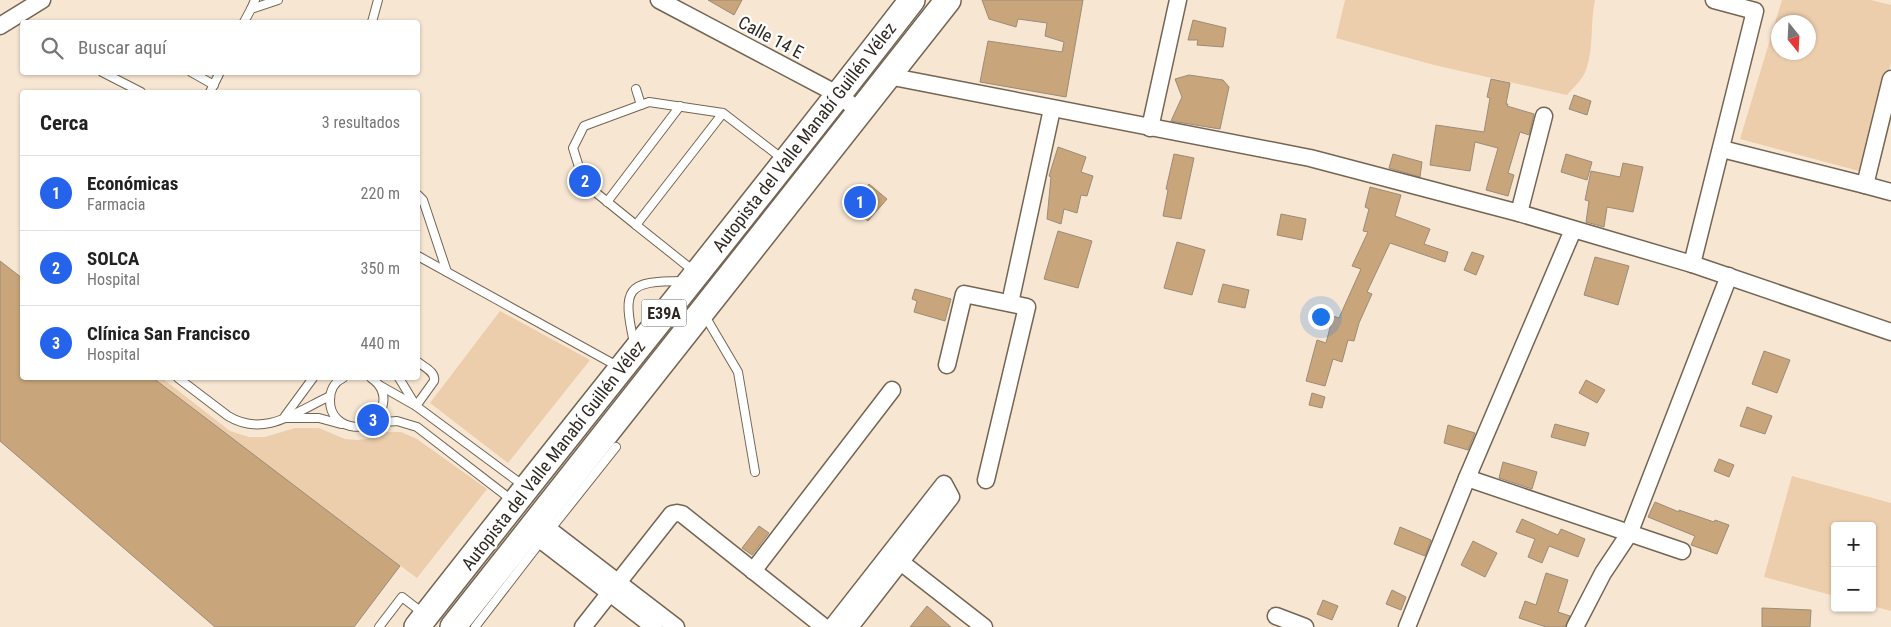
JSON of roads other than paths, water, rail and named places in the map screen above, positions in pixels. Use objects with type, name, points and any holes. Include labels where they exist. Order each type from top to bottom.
[{"type":"main road","name":"Autopista del Valle Manabí Guillén Vélez","points":[[421,621],[787,162],[912,0]]},
{"type":"main road","name":"Autopista del Valle Manabí Guillén Vélez","points":[[471,618],[573,489],[608,448],[647,382],[948,0]]},
{"type":"main road","points":[[628,359],[647,382]]},
{"type":"street","points":[[1150,128],[1178,0]]},
{"type":"street","points":[[1692,264],[1755,11],[1714,0]]},
{"type":"street","name":"Calle 14 E","points":[[664,1],[839,95],[860,112]]},
{"type":"street","points":[[0,26],[35,2]]},
{"type":"street","points":[[888,76],[1310,158],[1519,213],[1692,264],[1891,332]]},
{"type":"street","points":[[1865,186],[1891,79]]},
{"type":"street","points":[[1010,303],[1052,109]]},
{"type":"street","points":[[1519,213],[1544,116]]},
{"type":"street","points":[[1722,148],[1891,192]]},
{"type":"street","points":[[1407,627],[1467,478],[1573,230]]},
{"type":"street","points":[[1575,627],[1603,573],[1629,534],[1728,276]]},
{"type":"street","points":[[947,365],[964,294],[1027,307],[986,480]]},
{"type":"street","points":[[753,571],[892,390]]},
{"type":"street","points":[[1467,478],[1682,551]]},
{"type":"street","points":[[583,627],[672,514],[677,513],[682,514],[824,627]]},
{"type":"street","points":[[540,530],[614,587],[676,627]]},
{"type":"street","points":[[832,627],[895,558]]},
{"type":"street","points":[[850,627],[895,558]]},
{"type":"street","points":[[895,558],[984,627]]},
{"type":"street","points":[[614,587],[654,627]]},
{"type":"street","points":[[1276,616],[1305,627]]},
{"type":"lane","points":[[245,20],[255,0]]},
{"type":"lane","points":[[251,9],[278,0]]},
{"type":"lane","points":[[373,20],[378,0]]},
{"type":"lane","points":[[108,75],[137,90]]},
{"type":"lane","points":[[196,75],[214,85]]},
{"type":"lane","points":[[211,90],[219,75]]},
{"type":"lane","points":[[636,89],[641,106]]},
{"type":"lane","points":[[693,278],[636,225],[584,183],[573,148],[584,126],[649,102],[723,113],[787,162]]},
{"type":"lane","points":[[607,202],[680,106]]},
{"type":"lane","points":[[636,225],[723,113]]},
{"type":"lane","points":[[420,197],[423,200],[447,272]]},
{"type":"lane","points":[[420,257],[628,359],[628,302],[632,293],[637,287],[646,283],[693,278]]},
{"type":"lane","points":[[702,312],[738,372],[755,472]]},
{"type":"lane","points":[[416,406],[435,377],[420,364]]},
{"type":"lane","points":[[183,380],[236,421],[256,426],[265,425],[283,418],[330,396]]},
{"type":"lane","points":[[283,418],[312,380]]},
{"type":"lane","points":[[340,380],[332,387],[330,405],[332,414],[346,426]]},
{"type":"lane","points":[[373,380],[416,406],[520,495]]},
{"type":"lane","points":[[399,380],[416,406]]},
{"type":"lane","points":[[283,418],[319,418],[354,428],[364,427],[372,423],[382,410],[383,393],[379,385]]},
{"type":"lane","points":[[372,423],[396,421],[417,427],[520,495]]},
{"type":"lane","points":[[379,627],[402,597],[421,621]]},
{"type":"place","name":"SOLCA","points":[[585,181]]},
{"type":"place","name":"Económicas","points":[[860,202]]},
{"type":"place","name":"Clínica San Francisco","points":[[373,420]]}]
